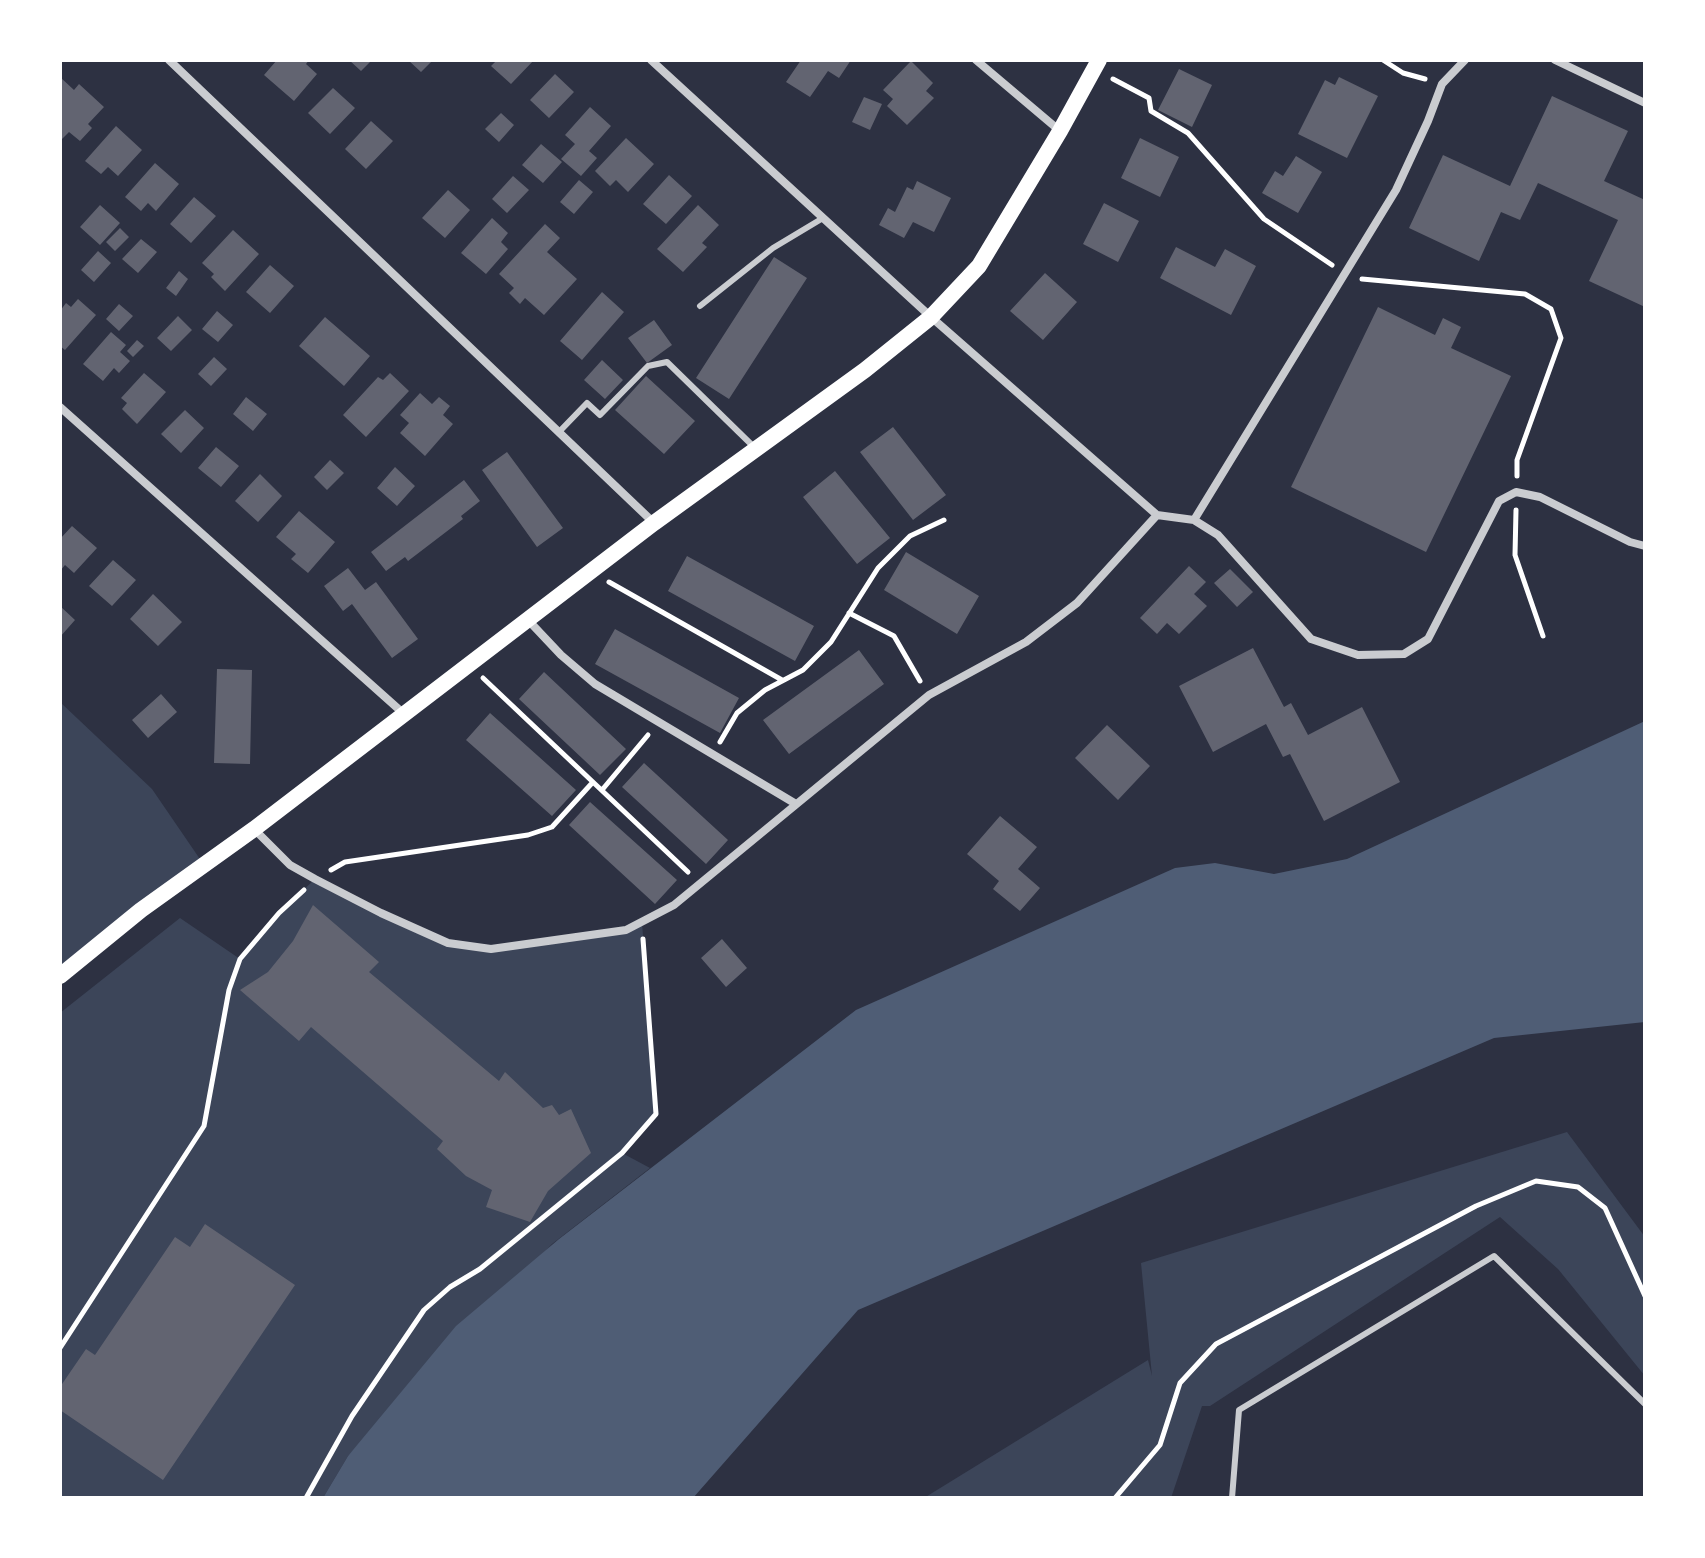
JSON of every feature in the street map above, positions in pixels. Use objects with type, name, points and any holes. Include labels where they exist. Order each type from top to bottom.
[{"type":"main road","points":[[60,976],[141,910],[254,829],[590,571],[865,370],[931,317],[979,266],[1097,65]]},
{"type":"street","points":[[169,60],[654,523]]},
{"type":"street","points":[[651,60],[931,317],[1157,515],[1194,520],[1218,535],[1311,639],[1358,655],[1404,654],[1428,639],[1499,501],[1516,492],[1540,497],[1630,542],[1645,546]]},
{"type":"street","points":[[976,60],[1060,131]]},
{"type":"street","points":[[1194,520],[1396,190],[1442,84],[1465,60]]},
{"type":"street","points":[[1555,60],[1645,103]]},
{"type":"street","points":[[60,407],[403,713]]},
{"type":"street","points":[[254,829],[290,865],[381,913],[448,943],[491,949],[626,930],[674,905],[929,695],[1026,642],[1077,603],[1157,515]]},
{"type":"street","points":[[527,619],[561,655],[595,684],[796,804]]},
{"type":"lane","points":[[700,306],[773,248],[823,218]]},
{"type":"lane","points":[[559,432],[587,403],[600,415],[648,366],[667,362],[755,448]]},
{"type":"lane","points":[[1232,1498],[1239,1410],[1494,1256],[1645,1404]]},
{"type":"path","points":[[1383,60],[1403,73],[1442,84]]},
{"type":"path","points":[[1097,65],[1149,98],[1151,111],[1188,133],[1264,219],[1346,275],[1374,282],[1525,294],[1551,309],[1561,338],[1517,460],[1516,492],[1515,555],[1543,636]]},
{"type":"path","points":[[713,754],[737,713],[765,690],[803,670],[831,642],[878,568],[910,536],[944,520]]},
{"type":"path","points":[[590,571],[782,681]]},
{"type":"path","points":[[849,613],[894,636],[929,695]]},
{"type":"path","points":[[468,664],[700,884]]},
{"type":"path","points":[[602,790],[659,722]]},
{"type":"path","points":[[60,1348],[204,1126],[229,990],[240,959],[279,913],[315,879],[345,862],[528,835],[552,827],[593,782]]},
{"type":"path","points":[[306,1498],[352,1416],[424,1310],[450,1287],[480,1269],[622,1153],[656,1114],[642,922]]},
{"type":"path","points":[[1115,1498],[1160,1445],[1180,1383],[1216,1344],[1476,1206],[1536,1181],[1578,1187],[1605,1208],[1645,1296]]},
{"type":"shaded area","points":[[60,702],[152,789],[204,865],[60,976]]},
{"type":"shaded area","points":[[1645,721],[1645,1022],[1494,1038],[858,1310],[693,1498],[323,1498],[348,1456],[456,1326],[559,1239],[856,1010],[1175,868],[1215,863],[1274,874],[1347,859]]},
{"type":"shaded area","points":[[315,879],[448,943],[491,949],[626,930],[642,922],[656,1114],[622,1153],[650,1168],[552,1244],[348,1456],[323,1498],[60,1498],[60,1013],[180,918],[240,959],[279,913]]},
{"type":"shaded area","points":[[1567,1132],[1645,1237],[1645,1376],[1558,1269],[1500,1217],[1210,1406],[1202,1406],[1171,1498],[924,1498],[1148,1360],[1152,1376],[1141,1263]]},
{"type":"building","points":[[277,60],[309,60],[306,64],[317,74],[294,101],[264,75]]},
{"type":"building","points":[[349,60],[372,60],[361,71]]},
{"type":"building","points":[[408,60],[433,60],[421,72]]},
{"type":"building","points":[[497,60],[534,60],[511,84],[491,66]]},
{"type":"building","points":[[801,60],[851,60],[839,78],[828,71],[810,97],[786,82]]},
{"type":"building","points":[[911,61],[933,83],[926,91],[934,98],[907,125],[887,106],[893,99],[883,90]]},
{"type":"building","points":[[1179,69],[1212,85],[1192,127],[1158,110]]},
{"type":"building","points":[[555,74],[574,92],[549,118],[530,100]]},
{"type":"building","points":[[60,77],[74,90],[79,84],[104,107],[88,124],[92,128],[80,141],[69,132],[62,139],[60,137]]},
{"type":"building","points":[[1339,77],[1378,96],[1347,158],[1298,134],[1325,80],[1335,85]]},
{"type":"building","points":[[333,88],[355,108],[330,134],[308,113]]},
{"type":"building","points":[[1552,96],[1628,131],[1604,181],[1645,200],[1645,307],[1589,281],[1618,220],[1538,183],[1520,220],[1501,212],[1479,261],[1409,228],[1443,155],[1510,186]]},
{"type":"building","points":[[864,97],[882,104],[870,130],[852,122]]},
{"type":"building","points":[[590,107],[611,126],[589,151],[597,158],[581,176],[561,159],[575,144],[565,135]]},
{"type":"building","points":[[501,113],[514,125],[499,142],[485,129]]},
{"type":"building","points":[[371,121],[393,141],[366,169],[345,149]]},
{"type":"building","points":[[116,126],[142,150],[118,176],[108,167],[101,174],[85,161]]},
{"type":"building","points":[[626,138],[654,164],[628,192],[616,180],[610,186],[595,171]]},
{"type":"building","points":[[1140,138],[1179,157],[1160,197],[1121,178]]},
{"type":"building","points":[[541,144],[562,162],[543,183],[522,165]]},
{"type":"building","points":[[1296,156],[1322,172],[1298,213],[1262,193],[1275,171],[1283,176]]},
{"type":"building","points":[[155,163],[179,184],[156,211],[148,203],[141,211],[125,197]]},
{"type":"building","points":[[669,175],[692,196],[666,224],[643,204]]},
{"type":"building","points":[[513,176],[529,190],[507,213],[492,199]]},
{"type":"building","points":[[579,180],[593,192],[574,214],[560,202]]},
{"type":"building","points":[[917,181],[951,198],[934,232],[913,222],[904,238],[879,225],[888,208],[895,212],[907,187],[913,190]]},
{"type":"building","points":[[448,190],[470,210],[445,238],[422,218]]},
{"type":"building","points":[[194,197],[216,216],[191,243],[170,224]]},
{"type":"building","points":[[1104,203],[1139,221],[1118,262],[1083,244]]},
{"type":"building","points":[[100,205],[120,223],[100,245],[80,227]]},
{"type":"building","points":[[698,205],[719,225],[702,243],[707,247],[683,272],[657,249]]},
{"type":"building","points":[[492,218],[508,233],[501,242],[508,249],[486,274],[461,253]]},
{"type":"building","points":[[545,224],[560,238],[547,252],[577,279],[544,315],[525,298],[520,304],[509,293],[514,288],[499,274]]},
{"type":"building","points":[[120,228],[129,237],[115,251],[106,242]]},
{"type":"building","points":[[233,230],[259,254],[225,291],[202,263]]},
{"type":"building","points":[[141,239],[157,252],[138,273],[122,259]]},
{"type":"building","points":[[1176,247],[1215,267],[1225,249],[1256,266],[1231,315],[1160,278]]},
{"type":"building","points":[[98,251],[111,263],[94,282],[81,270]]},
{"type":"building","points":[[774,257],[807,278],[729,399],[696,378]]},
{"type":"building","points":[[270,265],[294,286],[270,313],[246,292]]},
{"type":"building","points":[[179,271],[188,279],[176,296],[166,288]]},
{"type":"building","points":[[1045,273],[1077,302],[1043,340],[1010,311]]},
{"type":"building","points":[[602,292],[624,312],[582,360],[560,341]]},
{"type":"building","points":[[78,299],[96,315],[65,350],[60,346],[60,311],[66,303],[71,307]]},
{"type":"building","points":[[119,304],[133,316],[119,331],[106,319]]},
{"type":"building","points":[[1378,307],[1435,335],[1443,318],[1461,327],[1451,348],[1511,376],[1426,552],[1291,487]]},
{"type":"building","points":[[217,311],[233,325],[218,342],[202,329]]},
{"type":"building","points":[[178,316],[192,330],[171,351],[157,338]]},
{"type":"building","points":[[325,317],[370,356],[344,386],[299,346]]},
{"type":"building","points":[[654,320],[672,345],[647,363],[628,338]]},
{"type":"building","points":[[111,332],[126,345],[120,352],[130,361],[119,373],[114,368],[103,381],[83,364]]},
{"type":"building","points":[[137,340],[144,346],[133,357],[127,351]]},
{"type":"building","points":[[214,357],[227,369],[211,386],[198,374]]},
{"type":"building","points":[[602,360],[623,380],[605,399],[584,380]]},
{"type":"building","points":[[144,373],[166,392],[137,424],[122,409],[127,403],[121,398]]},
{"type":"building","points":[[390,373],[409,391],[366,437],[343,415],[378,377],[383,380]]},
{"type":"building","points":[[646,376],[695,421],[664,454],[615,410]]},
{"type":"building","points":[[420,393],[432,404],[439,397],[450,406],[443,415],[453,424],[425,456],[400,433],[409,423],[400,415]]},
{"type":"building","points":[[246,397],[267,414],[253,431],[233,414]]},
{"type":"building","points":[[185,410],[204,428],[181,453],[161,434]]},
{"type":"building","points":[[893,427],[946,495],[913,520],[860,452]]},
{"type":"building","points":[[216,447],[239,466],[221,487],[198,468]]},
{"type":"building","points":[[507,452],[563,528],[537,547],[482,470]]},
{"type":"building","points":[[330,460],[344,473],[327,490],[314,477]]},
{"type":"building","points":[[395,467],[415,486],[397,506],[377,488]]},
{"type":"building","points":[[835,471],[890,538],[857,564],[803,497]]},
{"type":"building","points":[[260,474],[282,496],[258,522],[235,501]]},
{"type":"building","points":[[464,480],[480,501],[461,516],[463,519],[408,561],[405,557],[386,571],[371,552]]},
{"type":"building","points":[[299,511],[335,542],[308,573],[291,559],[296,554],[276,537]]},
{"type":"building","points":[[72,526],[97,548],[74,573],[65,565],[60,571],[60,539]]},
{"type":"building","points":[[906,552],[979,596],[957,634],[884,590]]},
{"type":"building","points":[[687,556],[814,626],[795,661],[668,591]]},
{"type":"building","points":[[113,560],[136,580],[112,606],[89,586]]},
{"type":"building","points":[[1189,566],[1206,582],[1194,594],[1207,606],[1179,634],[1167,623],[1157,634],[1140,618]]},
{"type":"building","points":[[348,568],[365,590],[376,582],[418,639],[392,658],[352,604],[343,611],[324,586]]},
{"type":"building","points":[[1230,569],[1253,592],[1237,607],[1214,583]]},
{"type":"building","points":[[153,594],[182,622],[158,646],[130,619]]},
{"type":"building","points":[[60,606],[75,620],[60,637]]},
{"type":"building","points":[[615,629],[739,698],[720,733],[595,664]]},
{"type":"building","points":[[1253,648],[1284,707],[1291,703],[1308,735],[1362,707],[1400,782],[1324,821],[1290,754],[1283,757],[1266,724],[1213,752],[1179,686]]},
{"type":"building","points":[[859,650],[884,684],[789,754],[763,720]]},
{"type":"building","points":[[217,669],[252,670],[250,764],[214,763]]},
{"type":"building","points":[[544,672],[626,749],[600,775],[519,699]]},
{"type":"building","points":[[161,694],[177,712],[148,738],[132,720]]},
{"type":"building","points":[[490,713],[576,790],[552,816],[466,740]]},
{"type":"building","points":[[1107,725],[1150,766],[1118,800],[1075,758]]},
{"type":"building","points":[[644,763],[728,840],[706,864],[622,787]]},
{"type":"building","points":[[590,802],[677,880],[655,904],[569,825]]},
{"type":"building","points":[[1000,816],[1037,847],[1018,869],[1040,888],[1020,911],[993,889],[999,881],[967,854]]},
{"type":"building","points":[[313,905],[379,962],[369,972],[499,1081],[505,1072],[543,1108],[552,1105],[559,1115],[571,1109],[591,1153],[548,1191],[530,1222],[486,1207],[492,1190],[466,1176],[437,1149],[443,1141],[311,1027],[299,1041],[240,990],[268,972],[293,941]]},
{"type":"building","points":[[722,939],[747,968],[726,987],[701,958]]},
{"type":"building","points":[[205,1224],[295,1285],[163,1480],[60,1410],[60,1387],[86,1349],[95,1355],[175,1237],[190,1247]]}]
